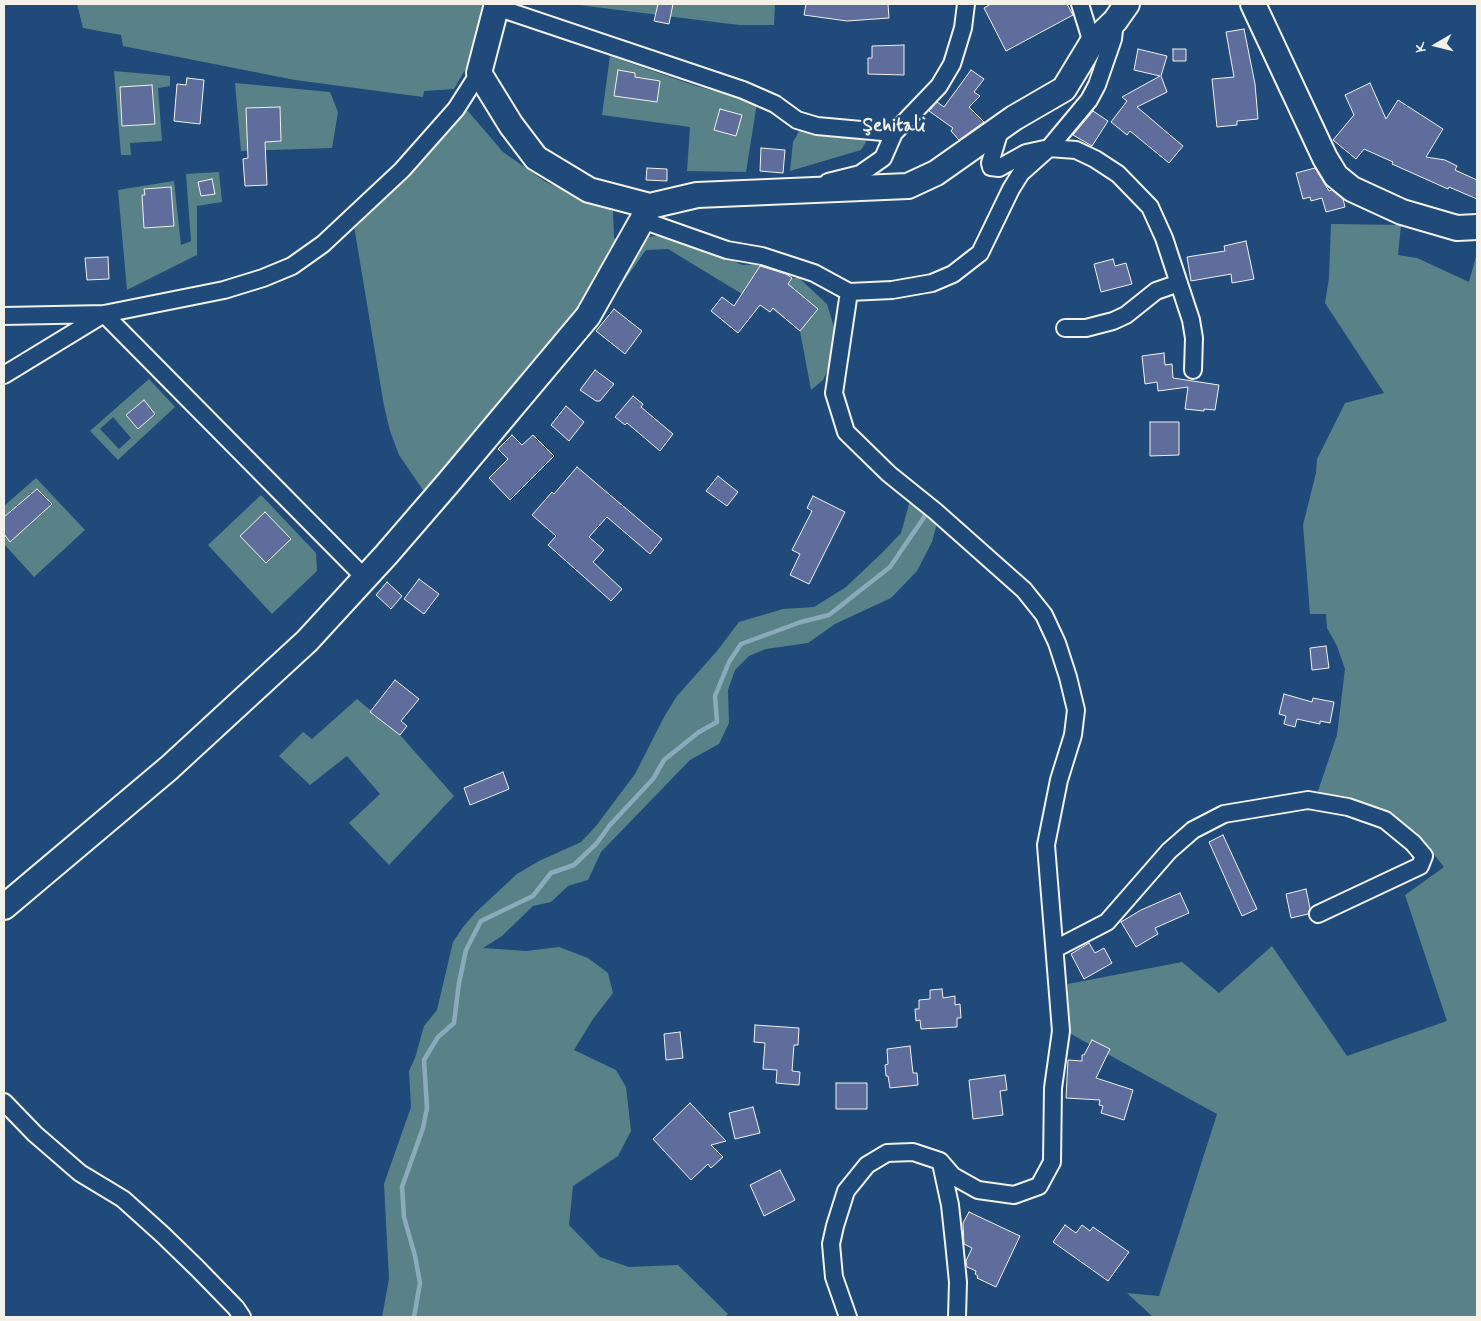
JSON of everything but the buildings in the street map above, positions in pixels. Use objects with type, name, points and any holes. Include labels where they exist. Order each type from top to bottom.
[{"type":"street","points":[[782,193],[860,174],[883,158],[894,133],[939,86],[952,64],[963,28],[966,4]]},
{"type":"street","points":[[1080,4],[1092,43]]},
{"type":"street","points":[[1253,4],[1325,158],[1336,176],[1352,189],[1402,212],[1456,228],[1477,227]]},
{"type":"street","points":[[4,316],[104,314],[224,290],[263,278],[292,266],[323,244],[402,170],[456,109],[479,72],[496,5],[743,90],[775,104],[797,120],[817,126],[894,133]]},
{"type":"street","points":[[4,907],[169,768],[307,641],[450,482],[588,316],[646,213],[697,195],[782,193],[908,186],[936,173],[1001,127],[1064,89],[1092,43],[1121,13]]},
{"type":"street","points":[[479,72],[512,125],[536,158],[589,190],[646,213],[727,250],[762,256],[814,273],[849,292],[892,290],[932,283],[953,274],[980,253],[1011,189],[1021,173],[1049,148],[1089,100],[1097,85],[1121,13]]},
{"type":"street","points":[[1001,127],[990,163],[991,167],[999,168],[1026,153],[1049,148],[1076,150],[1095,159],[1118,174],[1150,207],[1164,238],[1191,320],[1194,338],[1193,370]]},
{"type":"street","points":[[1065,328],[1086,328],[1113,321],[1126,315],[1156,291],[1179,283]]},
{"type":"street","points":[[848,1317],[834,1277],[831,1244],[846,1191],[867,1165],[887,1153],[913,1152],[940,1161],[953,1176],[978,1190],[1014,1195],[1040,1186],[1052,1162],[1053,1088],[1061,1031],[1046,845],[1059,780],[1073,735],[1076,710],[1057,643],[1044,615],[1024,590],[935,511],[889,474],[846,432],[834,393],[849,292]]},
{"type":"street","points":[[4,375],[104,314]]},
{"type":"street","points":[[104,314],[365,578]]},
{"type":"street","points":[[1055,949],[1108,922],[1168,851],[1193,830],[1224,814],[1308,800],[1348,807],[1385,820],[1413,842],[1424,856],[1420,866],[1318,914]]},
{"type":"street","points":[[4,1102],[35,1134],[80,1173],[123,1199],[150,1223],[198,1268],[236,1308],[242,1317]]},
{"type":"street","points":[[940,1161],[950,1205],[958,1282],[957,1317]]},
{"type":"green space","points":[[77,4],[486,4],[465,70],[454,89],[424,91],[423,97],[295,80],[123,46],[121,35],[83,28]]},
{"type":"green space","points":[[571,4],[775,4],[774,25],[739,25]]},
{"type":"green space","points":[[610,56],[693,85],[757,103],[746,172],[687,171],[690,127],[602,115]]},
{"type":"green space","points":[[114,71],[170,76],[170,86],[158,88],[162,141],[130,143],[131,155],[121,155]]},
{"type":"green space","points":[[235,83],[330,92],[338,112],[332,148],[241,151]]},
{"type":"green space","points":[[455,106],[467,110],[503,152],[546,182],[613,211],[614,238],[620,240],[591,295],[425,493],[399,455],[390,431],[384,406],[352,214]]},
{"type":"green space","points":[[802,126],[863,136],[866,142],[861,150],[790,171],[793,142]]},
{"type":"green space","points":[[219,172],[222,202],[197,206],[197,255],[127,290],[118,190],[174,181],[181,245],[191,241],[186,174]]},
{"type":"green space","points":[[1331,224],[1401,225],[1398,255],[1417,258],[1469,282],[1477,253],[1477,1317],[1153,1317],[1127,1293],[1159,1296],[1217,1114],[1069,1033],[1068,984],[1182,962],[1219,993],[1272,946],[1347,1056],[1447,1021],[1405,895],[1444,867],[1415,831],[1317,794],[1337,735],[1345,669],[1337,646],[1327,628],[1326,614],[1310,614],[1303,525],[1316,473],[1317,459],[1345,403],[1384,393],[1325,303],[1329,278]]},
{"type":"green space","points":[[665,235],[703,246],[742,265],[761,264],[742,294],[668,249],[646,250],[616,292],[616,287],[639,248],[648,237]]},
{"type":"green space","points":[[792,278],[799,278],[827,304],[834,327],[835,355],[823,380],[811,390],[800,331],[772,309]]},
{"type":"green space","points":[[149,379],[175,407],[118,460],[90,431]],"holes":[[[113,417],[131,438],[119,449],[100,429]]]},
{"type":"green space","points":[[36,478],[85,530],[34,577],[4,544],[4,506]]},
{"type":"green space","points":[[261,495],[316,553],[317,571],[272,614],[208,545]]},
{"type":"green space","points":[[911,497],[937,523],[932,542],[917,571],[891,598],[835,624],[808,643],[766,649],[749,656],[735,670],[728,690],[729,723],[719,744],[690,760],[601,852],[588,880],[568,886],[551,902],[533,906],[502,936],[483,948],[526,951],[559,947],[588,958],[608,973],[613,993],[593,1019],[574,1050],[616,1070],[626,1087],[631,1131],[618,1156],[573,1186],[569,1225],[600,1257],[629,1267],[678,1265],[728,1314],[725,1317],[382,1317],[389,1279],[384,1184],[411,1107],[409,1071],[415,1058],[424,1026],[437,1010],[453,942],[475,913],[517,874],[539,861],[581,842],[596,826],[635,774],[677,696],[717,651],[739,622],[783,609],[814,607],[846,587],[901,533]]},
{"type":"green space","points":[[357,699],[400,735],[454,796],[389,865],[349,823],[380,794],[347,756],[310,785],[279,756],[303,732],[312,739]]},
{"type":"waterway","points":[[414,1317],[420,1283],[415,1256],[404,1217],[402,1187],[423,1128],[427,1108],[424,1060],[438,1037],[454,1023],[459,983],[466,950],[481,921],[533,896],[551,873],[574,865],[597,843],[610,825],[653,779],[664,760],[699,732],[717,722],[715,696],[729,662],[741,644],[801,622],[829,615],[890,567],[927,513]]},
{"type":"district","name":"Şehitali","points":[[894,127]]}]
